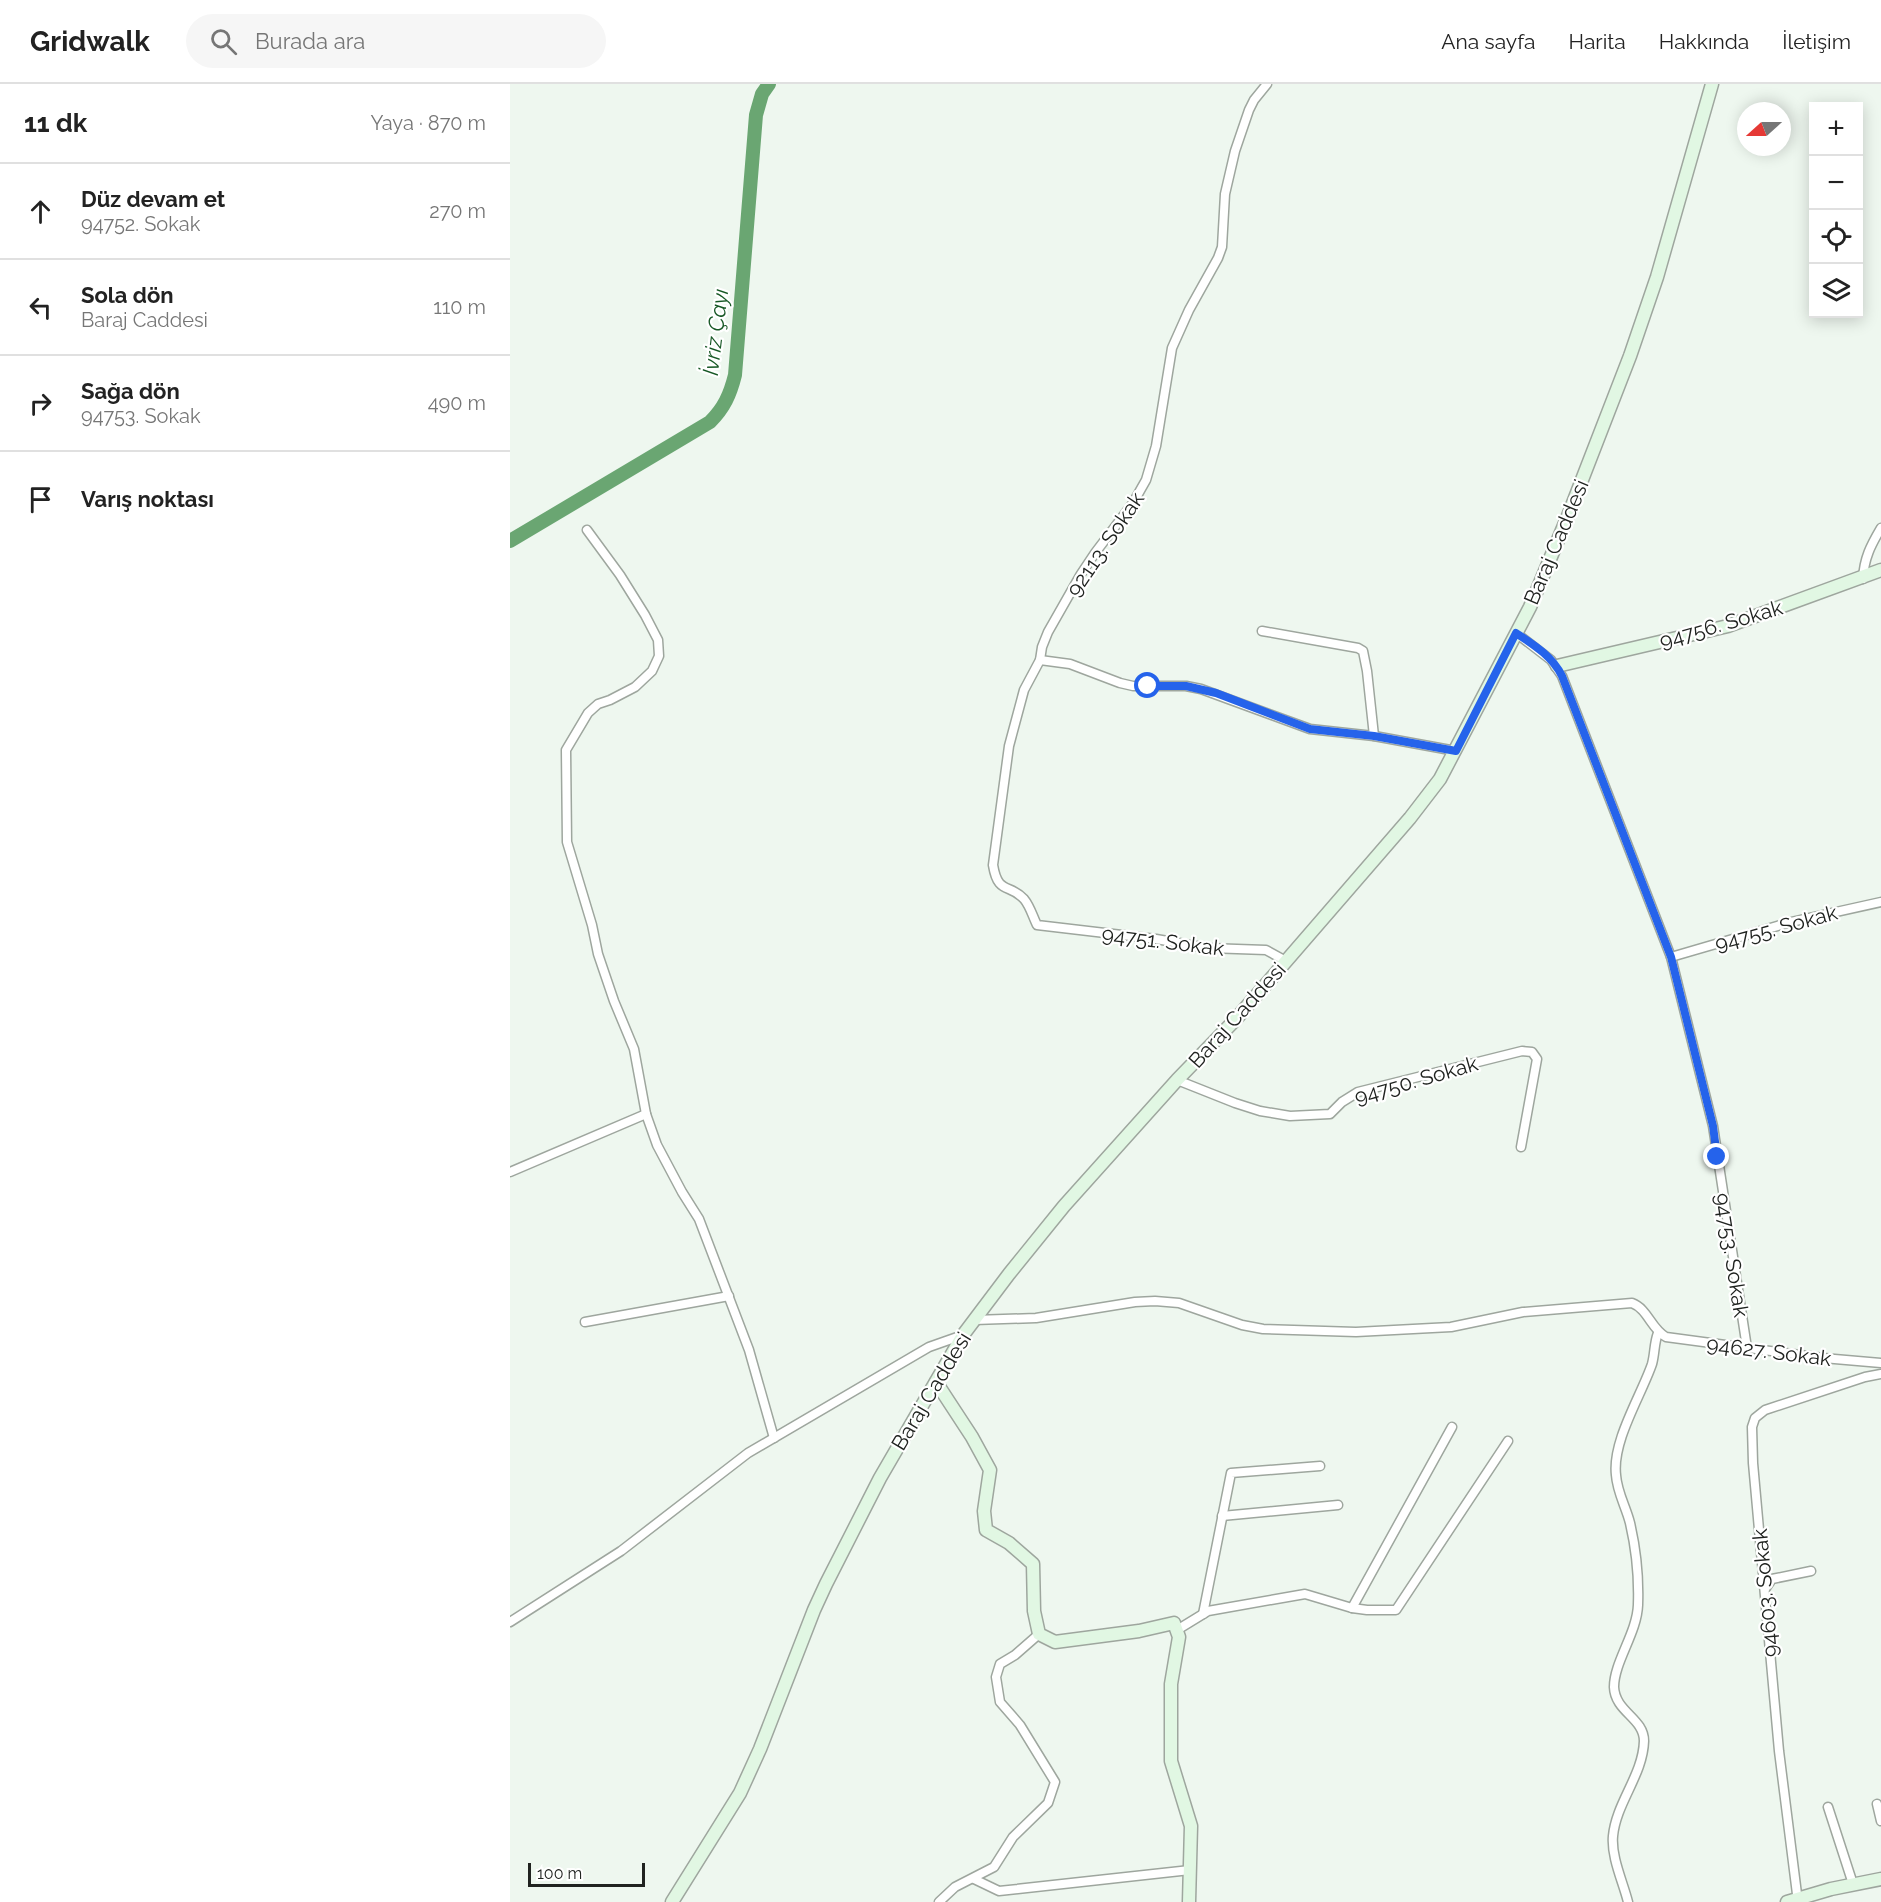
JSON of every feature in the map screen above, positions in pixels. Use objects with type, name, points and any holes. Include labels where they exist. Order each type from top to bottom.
[{"type":"main road","name":"Baraj Caddesi","points":[[672,1902],[740,1793],[826,1584],[880,1478],[963,1335],[1064,1206],[1177,1080],[1236,1019],[1410,818],[1440,779],[1550,562],[1630,356],[1657,277],[1712,84]]},
{"type":"main road","name":"94756. Sokak","points":[[1557,666],[1728,626],[1863,579],[1881,570]]},
{"type":"main road","points":[[936,1382],[990,1470],[984,1511],[986,1530],[1009,1543],[1034,1564],[1034,1611],[1039,1634],[1055,1642],[1139,1631],[1174,1623],[1179,1637],[1171,1684],[1171,1761],[1191,1826],[1189,1902]]},
{"type":"main road","points":[[1794,1901],[1853,1884],[1881,1880]]},
{"type":"street","name":"92113. Sokak","points":[[1037,925],[1023,898],[1003,888],[998,882],[993,865],[1012,728],[1024,690],[1040,660],[1048,632],[1081,574],[1133,503],[1146,480],[1156,446],[1172,348],[1189,310],[1218,258],[1222,241],[1225,194],[1235,151],[1254,100],[1268,84]]},
{"type":"street","points":[[1863,579],[1863,562],[1881,528]]},
{"type":"street","points":[[587,530],[620,575],[645,615],[658,640],[659,656],[652,670],[635,687],[598,704],[588,713],[566,750],[567,842],[592,925],[598,954],[634,1049],[646,1114],[662,1155],[699,1219],[749,1350],[774,1438]]},
{"type":"street","points":[[1262,631],[1359,648],[1363,651],[1374,736]]},
{"type":"street","name":"94753. Sokak","points":[[1516,633],[1557,666],[1671,957],[1713,1126],[1747,1348]]},
{"type":"street","points":[[1040,660],[1070,664],[1133,686],[1186,686],[1201,689],[1310,729],[1374,736],[1456,751]]},
{"type":"street","name":"94755. Sokak","points":[[1671,957],[1791,922],[1881,902]]},
{"type":"street","name":"94751. Sokak","points":[[1037,925],[1156,939],[1208,948],[1266,950],[1286,961]]},
{"type":"street","name":"94750. Sokak","points":[[1177,1080],[1260,1111],[1290,1116],[1325,1115],[1334,1111],[1347,1098],[1358,1092],[1522,1051],[1532,1052],[1537,1059],[1521,1147]]},
{"type":"street","points":[[510,1172],[646,1114]]},
{"type":"street","points":[[585,1322],[729,1296]]},
{"type":"street","points":[[974,1320],[1036,1318],[1135,1302],[1155,1301],[1179,1303],[1242,1325],[1263,1329],[1356,1332],[1451,1327],[1513,1314],[1623,1303],[1638,1305],[1658,1333],[1651,1366],[1626,1424],[1615,1467],[1617,1484],[1632,1536],[1638,1599],[1638,1611],[1631,1635],[1615,1677],[1615,1692],[1621,1707],[1640,1727],[1644,1741],[1640,1763],[1613,1833],[1616,1856],[1628,1902]]},
{"type":"street","name":"94627. Sokak","points":[[1658,1333],[1678,1339],[1822,1358],[1881,1363]]},
{"type":"street","points":[[510,1622],[621,1551],[748,1454],[929,1347],[963,1335]]},
{"type":"street","name":"94603. Sokak","points":[[1794,1901],[1752,1428],[1755,1418],[1773,1406],[1881,1374]]},
{"type":"street","points":[[1352,1608],[1452,1427]]},
{"type":"street","points":[[1177,1630],[1208,1611],[1305,1594],[1352,1608],[1396,1610],[1508,1441]]},
{"type":"street","points":[[1203,1614],[1231,1473],[1320,1466]]},
{"type":"street","points":[[1222,1516],[1338,1505]]},
{"type":"street","points":[[1765,1589],[1772,1580],[1811,1571]]},
{"type":"street","points":[[939,1902],[955,1887],[994,1867],[1013,1837],[1048,1803],[1055,1782],[1020,1725],[1000,1702],[996,1677],[1000,1664],[1015,1655],[1039,1634]]},
{"type":"street","points":[[1877,1804],[1881,1821]]},
{"type":"street","points":[[1828,1807],[1853,1884]]},
{"type":"street","points":[[974,1879],[999,1891],[1190,1870]]},
{"type":"waterway","name":"İvriz Çayı","points":[[510,541],[710,422],[726,401],[735,375],[756,115],[762,94],[769,84]]},
{"type":"route","points":[[1148,686],[1186,686],[1201,689],[1310,729],[1374,736],[1456,751],[1516,633],[1542,652],[1557,666],[1562,676],[1671,957],[1713,1126],[1717,1157]]}]
